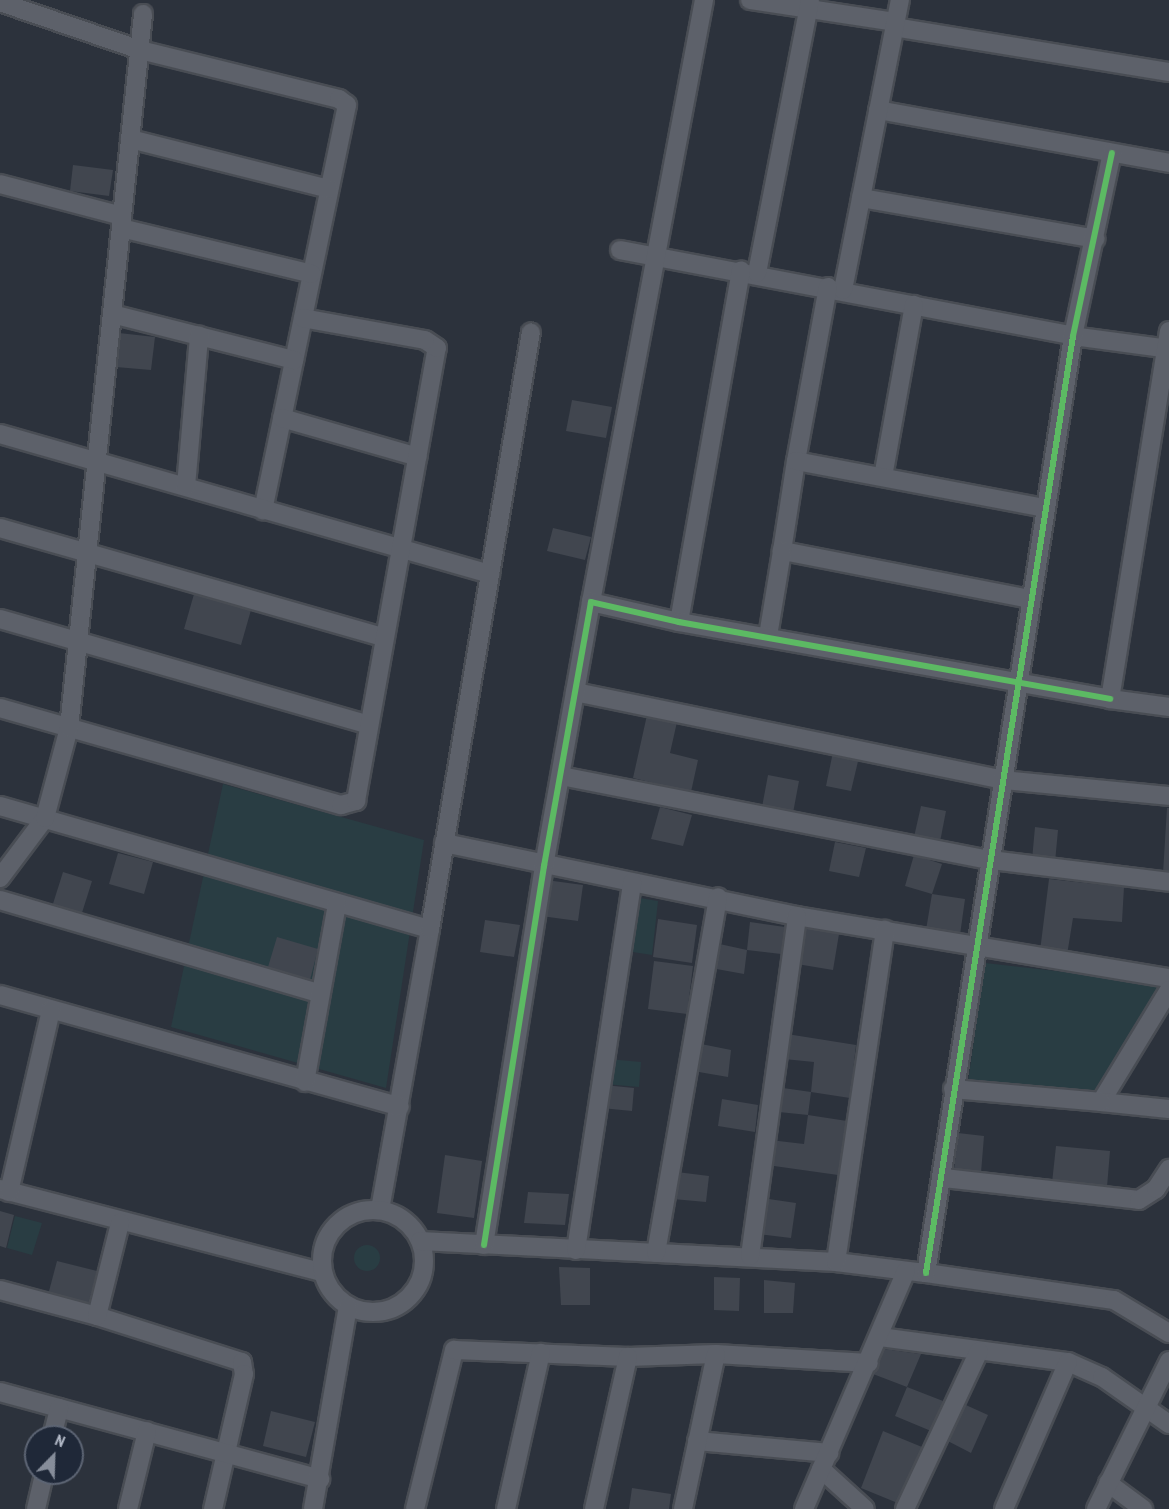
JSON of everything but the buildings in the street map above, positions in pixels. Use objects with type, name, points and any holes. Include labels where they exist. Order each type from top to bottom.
[{"type":"street","points":[[484,1245],[544,866],[654,256],[704,0]]},
{"type":"street","points":[[750,0],[809,5],[895,25],[1169,72]]},
{"type":"street","points":[[768,636],[795,461],[836,289],[861,198],[900,0]]},
{"type":"street","points":[[0,2],[140,50],[345,102],[348,111],[329,189],[264,510]]},
{"type":"street","points":[[679,622],[749,272],[809,5]]},
{"type":"street","points":[[0,878],[45,818],[69,728],[143,14]]},
{"type":"street","points":[[878,110],[1169,163]]},
{"type":"street","points":[[130,139],[329,189]]},
{"type":"street","points":[[926,1273],[944,1178],[953,1089],[1073,336],[1112,153]]},
{"type":"street","points":[[0,184],[121,222],[312,274]]},
{"type":"street","points":[[861,198],[1095,239]]},
{"type":"street","points":[[620,250],[749,272],[1073,336],[1168,342],[1110,699]]},
{"type":"street","points":[[883,477],[914,305]]},
{"type":"street","points":[[112,314],[294,360]]},
{"type":"street","points":[[0,708],[348,806],[356,801],[418,457],[435,344],[303,318]]},
{"type":"street","points":[[380,1210],[400,1107],[531,332]]},
{"type":"street","points":[[186,486],[199,336]]},
{"type":"street","points":[[282,418],[418,457]]},
{"type":"street","points":[[0,434],[97,460],[401,551],[490,574]]},
{"type":"street","points":[[795,461],[1045,508]]},
{"type":"street","points":[[0,528],[385,638]]},
{"type":"street","points":[[782,551],[1030,599]]},
{"type":"street","points":[[591,602],[679,622],[768,636],[1016,685],[1169,707]]},
{"type":"street","points":[[0,619],[369,725]]},
{"type":"street","points":[[575,692],[1003,780],[1169,796]]},
{"type":"street","points":[[561,776],[991,860],[1169,882]]},
{"type":"street","points":[[0,806],[430,929]]},
{"type":"street","points":[[444,843],[544,866],[718,897],[797,916],[1169,978]]},
{"type":"street","points":[[576,1250],[632,882]]},
{"type":"street","points":[[656,1252],[718,897]]},
{"type":"street","points":[[0,900],[318,993]]},
{"type":"street","points":[[305,1082],[318,993],[337,904]]},
{"type":"street","points":[[750,1256],[797,916]]},
{"type":"street","points":[[836,1262],[885,930]]},
{"type":"street","points":[[1101,1102],[1169,990]]},
{"type":"street","points":[[0,995],[400,1107]]},
{"type":"street","points":[[51,1010],[5,1191],[120,1223],[322,1272]]},
{"type":"street","points":[[953,1089],[1169,1109]]},
{"type":"street","points":[[944,1178],[1139,1200],[1156,1189],[1169,1169]]},
{"type":"street","points":[[380,1210],[403,1220],[420,1241],[424,1259],[422,1277],[403,1303],[371,1313],[348,1307],[329,1289],[322,1272],[325,1241],[332,1229],[354,1214],[380,1210]]},
{"type":"street","points":[[97,1316],[120,1223]]},
{"type":"street","points":[[420,1241],[576,1250],[750,1256],[836,1262],[926,1273],[1114,1300],[1169,1333]]},
{"type":"street","points":[[804,1509],[869,1363],[906,1271]]},
{"type":"street","points":[[0,1290],[97,1316],[242,1362],[244,1374],[213,1509]]},
{"type":"street","points":[[313,1509],[348,1307]]},
{"type":"street","points":[[880,1337],[1068,1362],[1102,1377],[1169,1424]]},
{"type":"street","points":[[415,1509],[454,1350],[628,1357],[716,1354],[869,1363]]},
{"type":"street","points":[[905,1509],[979,1351]]},
{"type":"street","points":[[506,1509],[541,1353]]},
{"type":"street","points":[[683,1509],[716,1354]]},
{"type":"street","points":[[594,1509],[628,1357]]},
{"type":"street","points":[[1096,1509],[1144,1406],[1169,1361]]},
{"type":"street","points":[[1004,1509],[1068,1362]]},
{"type":"street","points":[[0,1392],[320,1479]]},
{"type":"street","points":[[55,1425],[59,1408]]},
{"type":"street","points":[[128,1509],[147,1431]]},
{"type":"street","points":[[697,1442],[825,1461],[866,1509]]},
{"type":"street","points":[[1108,1483],[1143,1509]]},
{"type":"street","points":[[36,1509],[41,1485]]},
{"type":"shaded area","points":[[223,784],[424,840],[386,1088],[171,1027]]},
{"type":"shaded area","points":[[634,897],[658,901],[652,955],[626,951]]},
{"type":"shaded area","points":[[985,963],[1163,983],[1095,1095],[968,1082]]},
{"type":"shaded area","points":[[608,1059],[641,1062],[639,1087],[605,1084]]},
{"type":"shaded area","points":[[15,1216],[42,1223],[32,1255],[7,1248]]},
{"type":"shaded area","points":[[367,1245],[376,1249],[380,1258],[376,1267],[367,1271],[358,1267],[354,1258],[358,1249]]},
{"type":"cycle path","points":[[926,1273],[1073,336],[1112,153]]},
{"type":"cycle path","points":[[484,1245],[544,866],[591,602],[679,622],[1110,699]]}]
